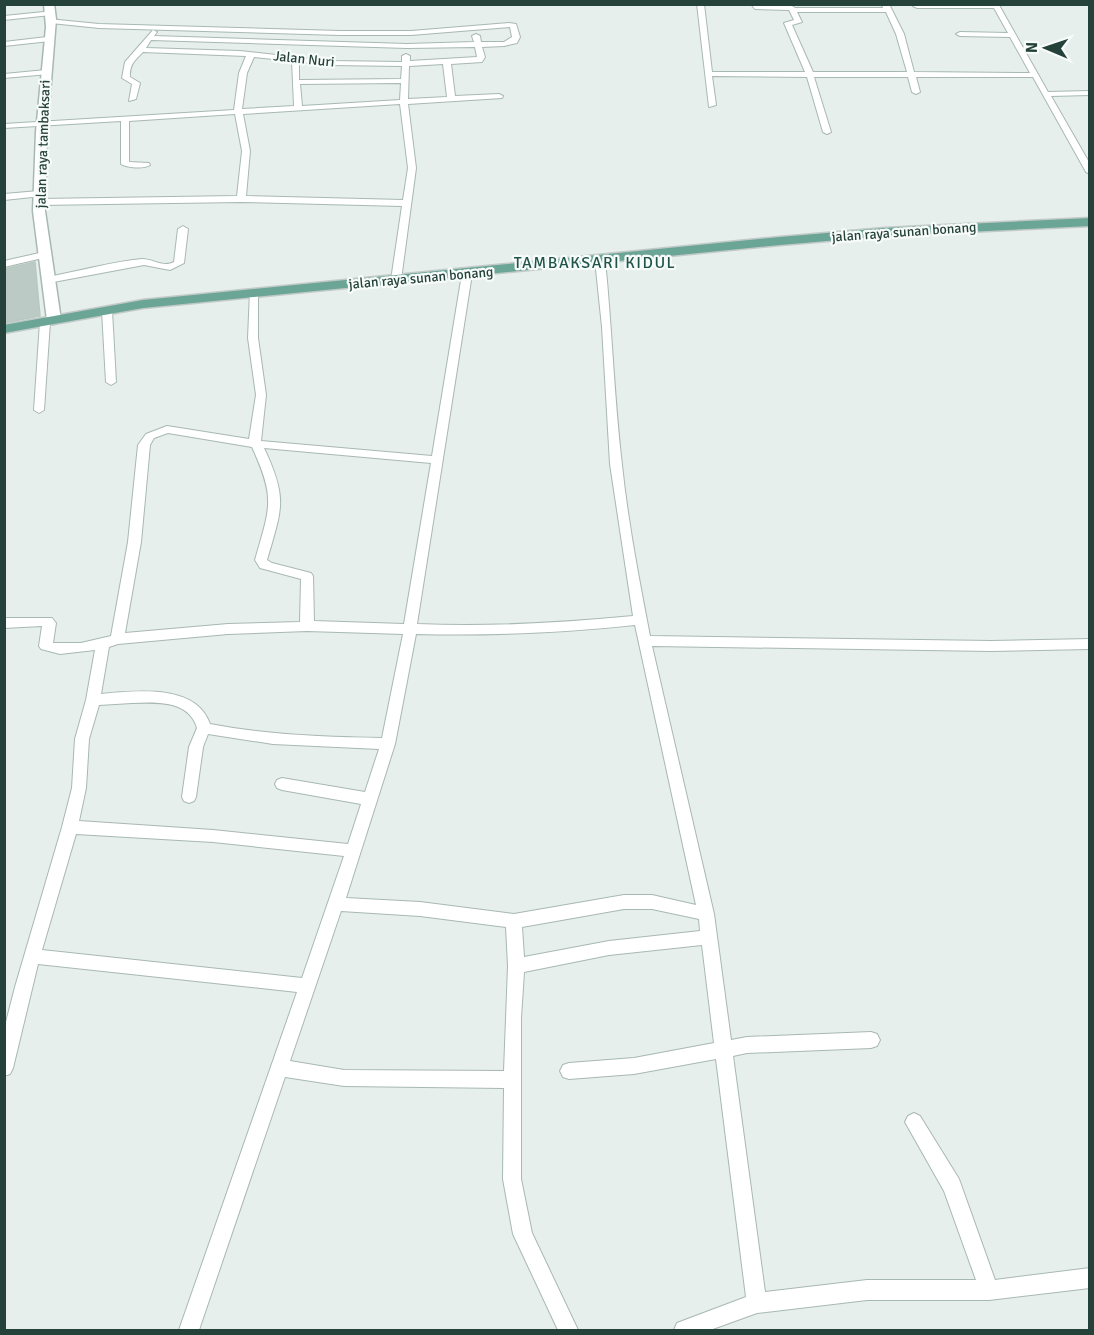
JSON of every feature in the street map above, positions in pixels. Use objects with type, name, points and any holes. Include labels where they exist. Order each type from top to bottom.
[{"type":"main road","name":"jalan raya sunan bonang","points":[[4,329],[143,304],[253,293],[885,232],[1089,222]]},
{"type":"street","points":[[700,4],[701,44],[709,74],[712,105]]},
{"type":"street","points":[[754,4],[755,7],[792,10],[815,7],[887,8],[900,34],[916,92]]},
{"type":"street","points":[[917,6],[996,5],[1089,172]]},
{"type":"street","points":[[792,10],[798,22],[788,23],[810,75],[827,132]]},
{"type":"street","points":[[4,18],[50,13],[156,27],[411,33],[509,25],[514,28],[516,37],[511,42],[478,45],[407,46],[149,38]]},
{"type":"street","name":"jalan raya tambaksari","points":[[50,13],[47,39],[50,46],[46,72],[39,198],[50,320]]},
{"type":"street","points":[[132,99],[136,83],[126,78],[125,69],[156,27]]},
{"type":"street","points":[[474,28],[478,45]]},
{"type":"street","points":[[240,53],[253,29]]},
{"type":"street","points":[[396,280],[405,203],[412,168],[404,101],[404,64],[411,33]]},
{"type":"street","points":[[960,34],[1013,35]]},
{"type":"street","points":[[4,44],[47,39]]},
{"type":"street","name":"Jalan Nuri","points":[[141,50],[240,53],[296,60],[404,64],[479,60],[481,57],[478,45]]},
{"type":"street","points":[[242,199],[246,152],[238,111],[243,73],[250,54]]},
{"type":"street","points":[[296,60],[298,108]]},
{"type":"street","points":[[447,62],[451,99]]},
{"type":"street","points":[[4,76],[46,72]]},
{"type":"street","points":[[709,74],[1034,75]]},
{"type":"street","points":[[296,82],[404,81]]},
{"type":"street","points":[[1045,94],[1089,93]]},
{"type":"street","points":[[4,126],[499,96]]},
{"type":"street","points":[[125,117],[125,164],[146,165]]},
{"type":"street","points":[[4,197],[405,203]]},
{"type":"street","points":[[48,279],[144,262],[158,267],[172,267],[179,262],[183,229]]},
{"type":"street","points":[[4,264],[44,255]]},
{"type":"street","points":[[600,260],[608,327],[616,464],[644,641],[706,914],[757,1303]]},
{"type":"street","points":[[189,1330],[336,904],[388,744],[410,630],[467,274]]},
{"type":"street","points":[[253,293],[254,345],[261,394],[255,444],[270,474],[275,496],[275,510],[261,560],[264,565],[307,576],[306,626]]},
{"type":"street","points":[[107,311],[111,382]]},
{"type":"street","points":[[39,410],[50,320]]},
{"type":"street","points":[[4,1068],[70,827],[79,788],[82,739],[133,568],[146,440],[155,432],[167,429],[255,444],[436,460]]},
{"type":"street","points":[[4,623],[47,621],[49,629],[45,640],[48,648],[228,629],[306,626],[410,630],[550,628],[640,620]]},
{"type":"street","points":[[644,641],[991,646],[1089,644]]},
{"type":"street","points":[[93,699],[149,697],[183,703],[195,709],[204,728],[193,759],[189,797]]},
{"type":"street","points":[[204,728],[236,735],[332,743],[388,744]]},
{"type":"street","points":[[282,784],[370,799]]},
{"type":"street","points":[[70,827],[213,836],[353,851]]},
{"type":"street","points":[[336,904],[420,909],[514,921],[624,902],[652,902],[706,914]]},
{"type":"street","points":[[514,921],[516,966],[510,1162],[517,1213],[536,1265],[568,1330]]},
{"type":"street","points":[[516,966],[609,948],[709,938]]},
{"type":"street","points":[[33,956],[308,986]]},
{"type":"street","points":[[569,1071],[634,1066],[747,1045],[871,1040]]},
{"type":"street","points":[[279,1068],[344,1078],[513,1080]]},
{"type":"street","points":[[914,1122],[952,1186],[989,1290]]},
{"type":"street","points":[[684,1330],[757,1303],[867,1290],[989,1290],[1089,1278]]},
{"type":"building","points":[[35,262],[40,316],[4,323],[4,269]]},
{"type":"district","name":"TAMBAKSARI KIDUL","points":[[595,263]]}]
